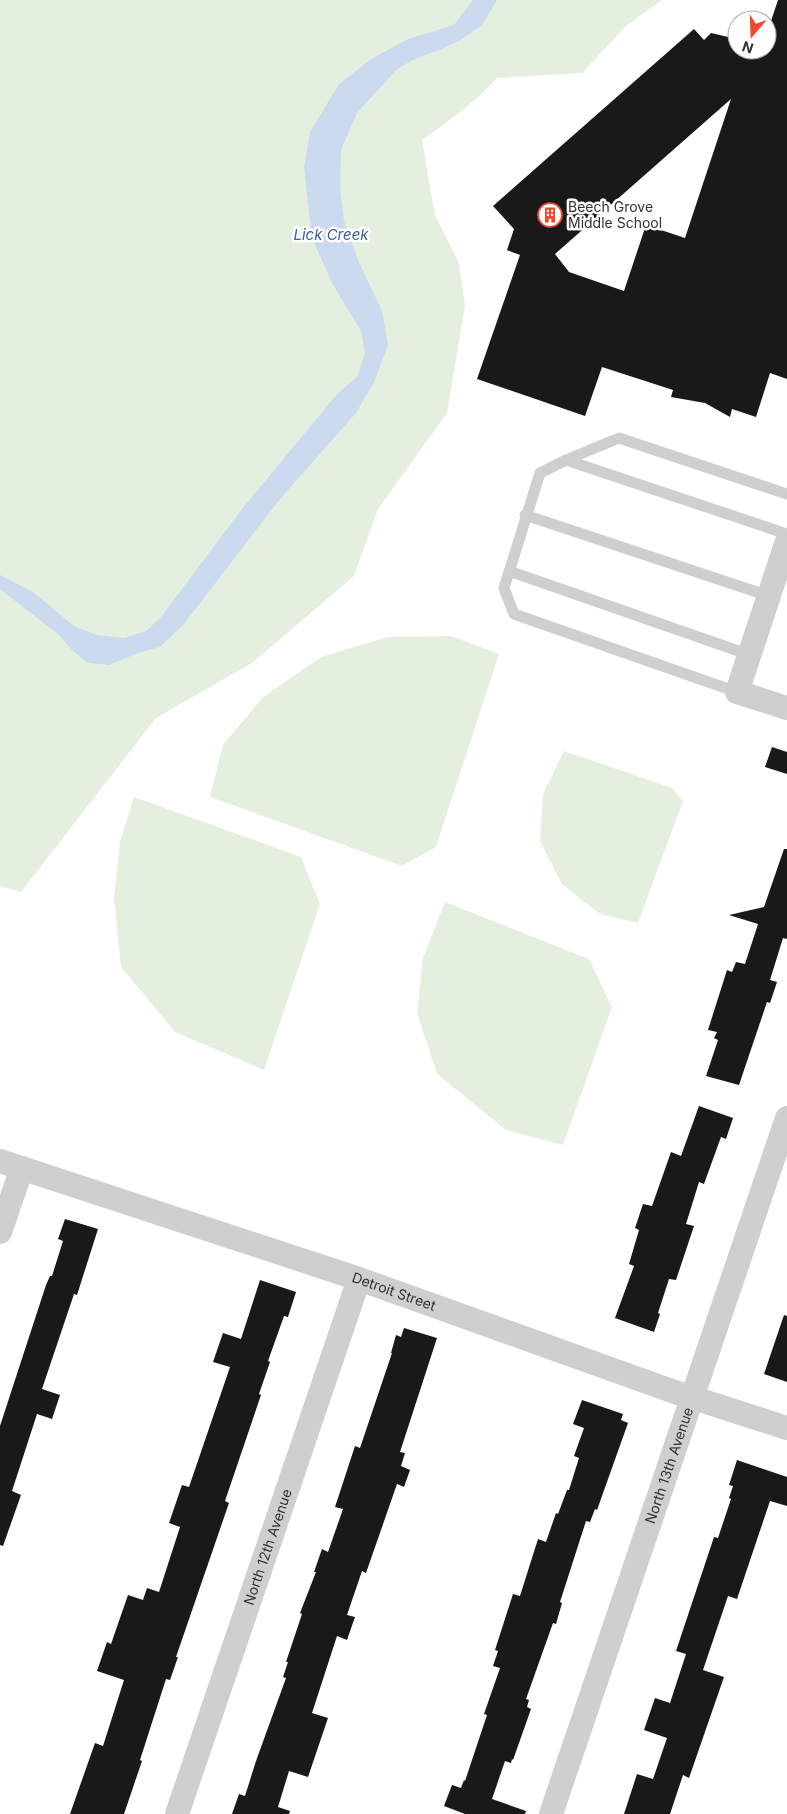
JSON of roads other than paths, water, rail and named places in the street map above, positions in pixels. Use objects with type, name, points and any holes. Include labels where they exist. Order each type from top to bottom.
[{"type":"street","points":[[787,541],[737,692],[787,708]]},
{"type":"street","name":"North 13th Avenue","points":[[551,1814],[787,1118]]},
{"type":"street","points":[[0,1232],[11,1164]]},
{"type":"street","name":"Detroit Street","points":[[11,1164],[359,1279],[692,1398],[787,1428]]},
{"type":"street","name":"North 12th Avenue","points":[[177,1814],[359,1279]]},
{"type":"lane","points":[[737,692],[514,614],[504,588],[540,473],[619,438],[787,494]]},
{"type":"lane","points":[[566,460],[787,534]]},
{"type":"lane","points":[[526,515],[769,596]]},
{"type":"lane","points":[[509,571],[750,655]]},
{"type":"water","name":"Lick Creek","points":[[473,0],[497,0],[482,25],[461,40],[413,60],[397,69],[357,113],[341,150],[340,187],[344,221],[358,260],[382,311],[388,345],[374,382],[356,413],[280,499],[184,624],[160,647],[138,653],[109,665],[88,663],[73,651],[59,635],[0,589],[0,575],[33,592],[74,626],[96,635],[124,638],[146,631],[161,617],[242,509],[337,394],[357,377],[365,353],[361,331],[332,283],[312,238],[304,168],[310,132],[339,84],[371,59],[408,39],[454,25]]},
{"type":"place","name":"Beech Grove Middle School","points":[[550,215]]}]
